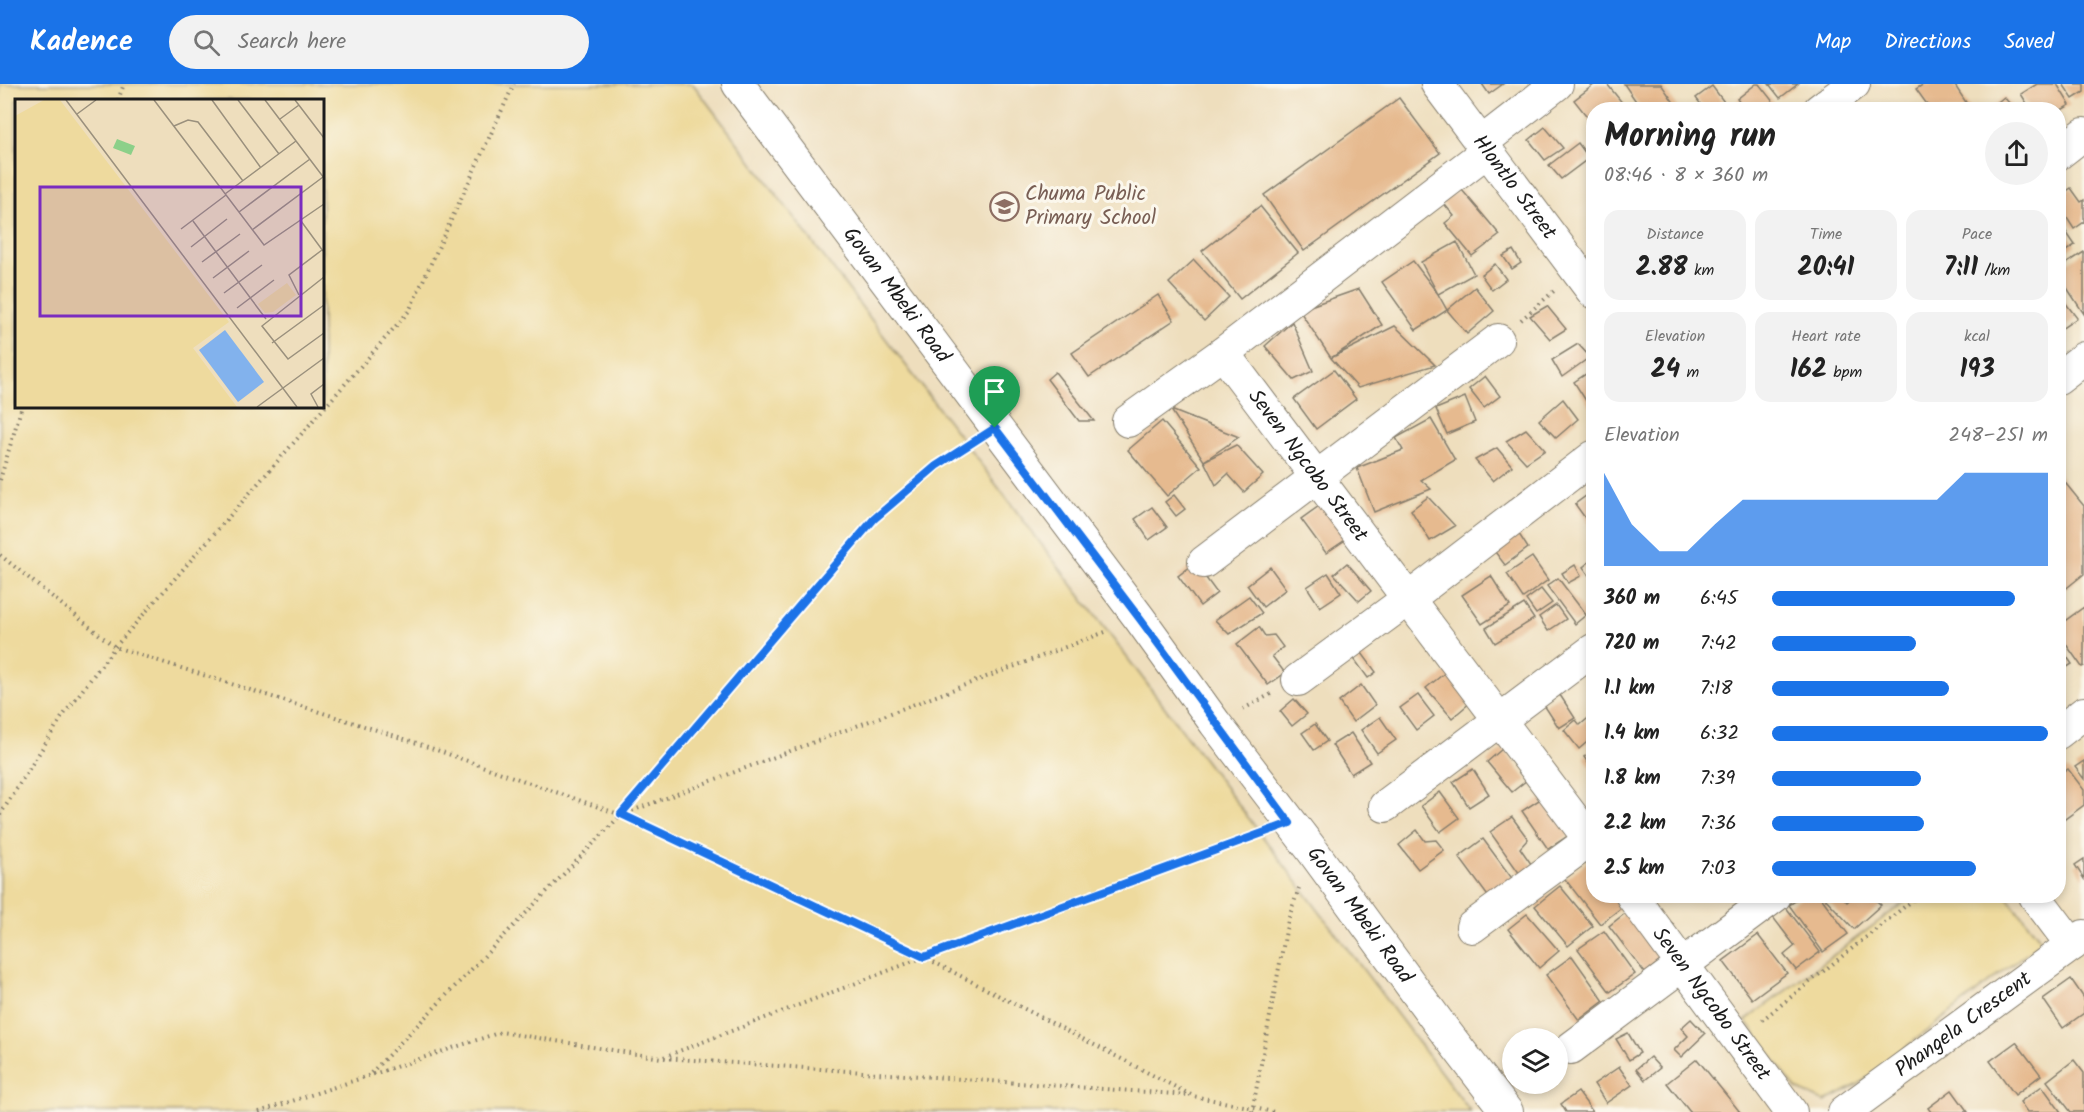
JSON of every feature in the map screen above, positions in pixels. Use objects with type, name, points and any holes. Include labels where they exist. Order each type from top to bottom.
[{"type":"street","name":"Govan Mbeki Road","points":[[738,84],[1507,1112]]},
{"type":"street","name":"Hlontlo Street","points":[[1437,84],[1586,278]]},
{"type":"street","points":[[1128,421],[1223,353],[1484,147],[1557,84]]},
{"type":"street","points":[[1830,102],[1854,84]]},
{"type":"street","points":[[2066,148],[2084,134]]},
{"type":"street","points":[[1204,562],[1498,340]]},
{"type":"street","name":"Seven Ngcobo Street","points":[[1223,353],[1586,833]]},
{"type":"street","points":[[2066,372],[2084,358]]},
{"type":"street","points":[[1298,680],[1586,462]]},
{"type":"street","points":[[1385,806],[1586,655]]},
{"type":"street","points":[[2066,727],[2084,713]]},
{"type":"street","points":[[1472,927],[1586,845]]},
{"type":"street","name":"Seven Ngcobo Street","points":[[1637,903],[1791,1112]]},
{"type":"street","points":[[1571,1048],[1765,903]]},
{"type":"street","points":[[2042,903],[2078,940]]},
{"type":"street","name":"Phangela Crescent","points":[[1844,1112],[2078,940]]},
{"type":"path","points":[[118,99],[124,84]]},
{"type":"path","points":[[0,815],[62,717],[115,647],[409,311],[514,84]]},
{"type":"path","points":[[1498,340],[1586,282]]},
{"type":"path","points":[[0,480],[21,408]]},
{"type":"path","points":[[369,1076],[621,814],[874,519],[936,466],[995,428]]},
{"type":"path","points":[[0,555],[115,647],[408,740],[621,814],[924,957],[1193,1096]]},
{"type":"path","points":[[621,814],[1140,619]]},
{"type":"path","points":[[1215,723],[1298,680]]},
{"type":"path","points":[[661,1058],[924,957],[1290,823]]},
{"type":"path","points":[[1252,1110],[1288,920],[1312,850]]},
{"type":"path","points":[[1738,1039],[1909,903]]},
{"type":"path","points":[[259,1112],[501,1032],[661,1058],[1193,1096],[1252,1110],[1274,1112]]},
{"type":"sand","points":[[0,84],[693,84],[1471,1112],[0,1112]]},
{"type":"sand","points":[[1904,903],[2012,903],[2042,941],[1859,1084],[1825,1102],[1796,1089],[1746,1020]]},
{"type":"building","points":[[1482,84],[1503,84],[1489,94]]},
{"type":"building","points":[[1595,84],[1607,84],[1622,102],[1586,102],[1586,115],[1574,100]]},
{"type":"building","points":[[1624,84],[1661,84],[1674,102],[1636,102]]},
{"type":"building","points":[[1759,84],[1773,102],[1739,102],[1737,99]]},
{"type":"building","points":[[1769,84],[1798,84],[1780,98]]},
{"type":"building","points":[[1924,84],[1954,84],[1966,102],[1925,102],[1916,89]]},
{"type":"building","points":[[2037,84],[2057,84],[2070,105],[2066,107],[2066,102],[2026,102],[2021,94]]},
{"type":"building","points":[[2063,84],[2084,84],[2084,92],[2073,99]]},
{"type":"building","points":[[1712,86],[1724,102],[1699,102],[1696,98]]},
{"type":"building","points":[[2004,97],[2008,102],[1998,102]]},
{"type":"building","points":[[1399,98],[1440,153],[1304,251],[1264,195]]},
{"type":"building","points":[[1545,127],[1563,148],[1545,160],[1529,140]]},
{"type":"building","points":[[1578,143],[1586,154],[1586,160],[1561,179],[1549,165]]},
{"type":"building","points":[[2071,188],[2081,202],[2084,200],[2084,222],[2074,229],[2066,216],[2066,191]]},
{"type":"building","points":[[1462,190],[1500,235],[1472,256],[1445,223],[1454,216],[1441,200]]},
{"type":"building","points":[[1260,206],[1298,253],[1240,299],[1202,251]]},
{"type":"building","points":[[2066,232],[2075,245],[2066,251]]},
{"type":"building","points":[[1457,242],[1474,274],[1438,294],[1421,262]]},
{"type":"building","points":[[1513,250],[1521,263],[1512,269],[1503,256]]},
{"type":"building","points":[[2084,252],[2084,314],[2066,286],[2066,264]]},
{"type":"building","points":[[1194,260],[1229,297],[1204,321],[1169,283]]},
{"type":"building","points":[[1413,261],[1447,310],[1416,330],[1382,282]]},
{"type":"building","points":[[1495,264],[1506,279],[1492,290],[1481,275]]},
{"type":"building","points":[[1475,287],[1494,311],[1467,334],[1447,310]]},
{"type":"building","points":[[1359,289],[1382,325],[1331,358],[1299,310]]},
{"type":"building","points":[[1158,295],[1174,320],[1089,377],[1072,353]]},
{"type":"building","points":[[2066,304],[2077,318],[2066,326]]},
{"type":"building","points":[[1547,306],[1566,329],[1550,339],[1530,316]]},
{"type":"building","points":[[1292,322],[1313,371],[1294,380],[1265,346]]},
{"type":"building","points":[[1395,326],[1435,365],[1358,388],[1331,358]]},
{"type":"building","points":[[1578,344],[1586,353],[1586,360],[1562,377],[1552,360]]},
{"type":"building","points":[[1334,370],[1356,399],[1316,429],[1294,399]]},
{"type":"building","points":[[1055,372],[1094,421],[1079,421],[1047,379]]},
{"type":"building","points":[[1586,374],[1586,401],[1574,382]]},
{"type":"building","points":[[1485,376],[1500,396],[1484,408],[1469,389]]},
{"type":"building","points":[[1465,397],[1475,422],[1447,434],[1436,409]]},
{"type":"building","points":[[1563,399],[1578,419],[1556,438],[1539,420]]},
{"type":"building","points":[[1171,410],[1239,437],[1204,461]]},
{"type":"building","points":[[1431,419],[1455,460],[1421,480],[1431,489],[1374,512],[1357,468],[1403,450],[1396,438]]},
{"type":"building","points":[[1162,421],[1201,467],[1167,496],[1128,450]]},
{"type":"building","points":[[1526,429],[1545,450],[1526,463],[1506,441]]},
{"type":"building","points":[[1236,445],[1263,475],[1244,492],[1228,474],[1216,485],[1204,461]]},
{"type":"building","points":[[1497,448],[1512,466],[1493,481],[1475,460]]},
{"type":"building","points":[[2066,484],[2084,506],[2084,574],[2066,589]]},
{"type":"building","points":[[1174,495],[1185,509],[1176,516],[1165,502]]},
{"type":"building","points":[[1586,496],[1586,519],[1575,504]]},
{"type":"building","points":[[1428,497],[1455,526],[1430,541],[1411,510]]},
{"type":"building","points":[[1326,501],[1351,536],[1326,553],[1301,519]]},
{"type":"building","points":[[1152,507],[1167,527],[1149,540],[1135,519]]},
{"type":"building","points":[[1517,531],[1528,548],[1505,565],[1492,548]]},
{"type":"building","points":[[1532,557],[1548,580],[1523,598],[1507,574]]},
{"type":"building","points":[[1195,563],[1217,593],[1200,606],[1178,576]]},
{"type":"building","points":[[1347,563],[1371,591],[1359,601],[1334,574]]},
{"type":"building","points":[[1575,565],[1581,576],[1568,583],[1562,573]]},
{"type":"building","points":[[1270,567],[1286,589],[1263,607],[1247,585]]},
{"type":"building","points":[[1328,573],[1341,593],[1320,607],[1307,587]]},
{"type":"building","points":[[1491,576],[1510,606],[1482,624],[1462,595]]},
{"type":"building","points":[[1558,578],[1586,615],[1575,624],[1547,586]]},
{"type":"building","points":[[1541,589],[1552,603],[1536,614],[1526,600]]},
{"type":"building","points":[[1249,596],[1262,613],[1229,634],[1215,620]]},
{"type":"building","points":[[1524,604],[1534,619],[1495,643],[1486,628]]},
{"type":"building","points":[[1556,605],[1566,619],[1548,631],[1539,617]]},
{"type":"building","points":[[2084,607],[2084,666],[2082,667],[2066,644],[2066,620]]},
{"type":"building","points":[[1259,627],[1265,636],[1274,635],[1283,647],[1272,656],[1285,673],[1268,685],[1237,644]]},
{"type":"building","points":[[1362,653],[1376,672],[1368,678],[1352,656]]},
{"type":"building","points":[[2066,655],[2072,664],[2066,668]]},
{"type":"building","points":[[1446,672],[1471,702],[1452,718],[1426,688]]},
{"type":"building","points":[[1361,685],[1375,705],[1353,722],[1339,702]]},
{"type":"building","points":[[1418,695],[1434,716],[1416,730],[1400,708]]},
{"type":"building","points":[[1560,695],[1575,718],[1559,728],[1544,705]]},
{"type":"building","points":[[1294,699],[1307,714],[1292,726],[1280,711]]},
{"type":"building","points":[[1380,717],[1396,740],[1377,753],[1361,730]]},
{"type":"building","points":[[1576,720],[1580,725],[1586,720],[1586,743],[1579,749],[1564,730]]},
{"type":"building","points":[[1315,724],[1327,741],[1314,750],[1302,733]]},
{"type":"building","points":[[1351,733],[1370,762],[1351,774],[1332,745]]},
{"type":"building","points":[[1502,749],[1527,780],[1512,792],[1487,762]]},
{"type":"building","points":[[2084,761],[2084,779],[2075,767]]},
{"type":"building","points":[[1473,769],[1489,794],[1469,807],[1453,782]]},
{"type":"building","points":[[2068,769],[2084,790],[2084,805],[2066,818],[2066,770]]},
{"type":"building","points":[[1440,792],[1459,818],[1440,832],[1421,806]]},
{"type":"building","points":[[1542,798],[1569,835],[1548,849],[1522,811]]},
{"type":"building","points":[[1512,817],[1528,839],[1520,848],[1534,868],[1522,877],[1490,832]]},
{"type":"building","points":[[1417,830],[1425,841],[1436,840],[1444,850],[1418,869],[1399,845]]},
{"type":"building","points":[[1483,839],[1514,881],[1490,899],[1459,857]]},
{"type":"building","points":[[2084,859],[2084,879],[2075,865]]},
{"type":"building","points":[[1586,863],[1586,903],[1623,903],[1625,905],[1600,924],[1565,879]]},
{"type":"building","points":[[1560,886],[1593,926],[1568,946],[1535,906]]},
{"type":"building","points":[[1792,903],[1825,903],[1848,934],[1823,952],[1789,905]]},
{"type":"building","points":[[1830,903],[1879,903],[1881,905],[1854,929]]},
{"type":"building","points":[[1785,906],[1820,952],[1796,970],[1784,955],[1795,946],[1772,916]]},
{"type":"building","points":[[1628,911],[1664,958],[1645,973],[1609,926]]},
{"type":"building","points":[[1527,914],[1559,951],[1539,968],[1508,929]]},
{"type":"building","points":[[1604,931],[1635,974],[1610,992],[1578,949]]},
{"type":"building","points":[[1758,935],[1787,973],[1752,999],[1723,961]]},
{"type":"building","points":[[1572,956],[1604,1001],[1579,1020],[1546,975]]},
{"type":"building","points":[[2071,979],[2084,998],[2084,1013],[2063,1028],[2043,999]]},
{"type":"building","points":[[1691,1019],[1705,1034],[1681,1057],[1674,1050],[1688,1036],[1681,1028]]},
{"type":"building","points":[[1628,1033],[1640,1053],[1629,1060],[1616,1039]]},
{"type":"building","points":[[2016,1042],[2041,1075],[2015,1095],[1990,1061]]},
{"type":"building","points":[[1650,1057],[1660,1068],[1645,1080],[1636,1069]]},
{"type":"building","points":[[1697,1059],[1740,1112],[1690,1112],[1667,1083]]},
{"type":"building","points":[[2074,1060],[2084,1073],[2084,1112],[2071,1112],[2047,1081]]},
{"type":"building","points":[[1619,1067],[1632,1085],[1606,1103],[1594,1084]]},
{"type":"building","points":[[2042,1086],[2061,1112],[2027,1112],[2020,1102]]},
{"type":"building","points":[[1952,1090],[1968,1112],[1931,1112],[1928,1108]]},
{"type":"building","points":[[1578,1092],[1593,1112],[1566,1112],[1561,1104]]},
{"type":"place","name":"Chuma Public Primary School","points":[[1004,206]]},
{"type":"route","points":[[995,428],[1140,619],[1290,823],[924,957],[621,814],[874,519],[936,466],[995,428]]}]
